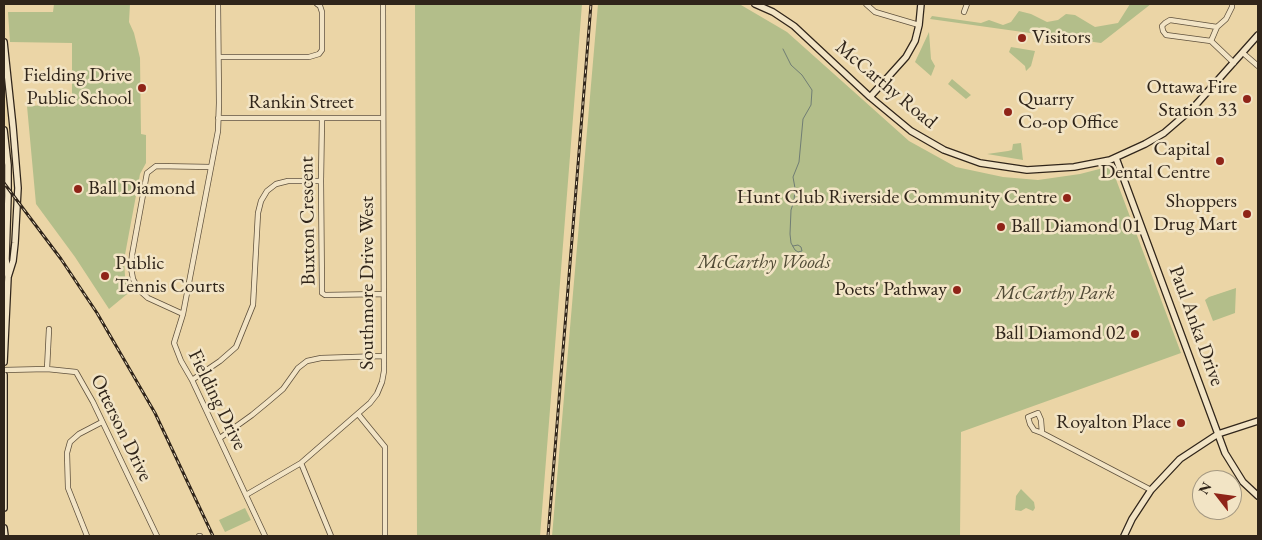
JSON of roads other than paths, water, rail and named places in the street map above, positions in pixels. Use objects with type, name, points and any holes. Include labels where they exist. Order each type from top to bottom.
[{"type":"street","name":"Fielding Drive","points":[[218,4],[219,58],[216,144],[183,314],[174,343],[265,536]]},
{"type":"street","points":[[219,58],[309,57],[319,54],[322,50],[322,12],[317,4]]},
{"type":"street","name":"Southmore Drive West","points":[[246,495],[301,463],[358,414],[377,394],[384,371],[383,4]]},
{"type":"street","name":"McCarthy Road","points":[[755,4],[773,12],[794,26],[870,97],[911,131],[924,139],[944,150],[980,163],[1027,170],[1074,167],[1116,158],[1151,141],[1180,120],[1195,106],[1258,35]]},
{"type":"street","points":[[866,4],[875,12],[919,25]]},
{"type":"street","points":[[870,97],[906,57],[915,41],[921,4]]},
{"type":"street","points":[[964,12],[966,4]]},
{"type":"street","points":[[1211,41],[1217,27],[1226,19],[1232,4]]},
{"type":"street","points":[[1217,27],[1170,20],[1162,26],[1166,35],[1211,41],[1234,63]]},
{"type":"street","points":[[4,42],[18,188],[13,261],[8,277]]},
{"type":"street","points":[[1243,52],[1258,66]]},
{"type":"street","name":"Rankin Street","points":[[218,118],[383,118]]},
{"type":"street","name":"Buxton Crescent","points":[[322,118],[320,182],[322,293],[325,295],[383,294]]},
{"type":"street","points":[[4,130],[8,165],[6,259],[8,277],[4,362]]},
{"type":"street","name":"Paul Anka Drive","points":[[1116,158],[1225,453],[1238,476],[1258,496]]},
{"type":"street","points":[[183,314],[148,298],[139,290],[134,280],[131,268],[132,254],[145,183],[147,174],[156,166],[211,167]]},
{"type":"street","points":[[192,380],[220,362],[236,347],[253,305],[258,212],[261,201],[267,191],[276,184],[288,181],[320,182]]},
{"type":"street","points":[[47,369],[49,329]]},
{"type":"street","points":[[220,438],[269,401],[282,389],[298,368],[307,361],[321,358],[384,356]]},
{"type":"street","name":"Otterson Drive","points":[[4,370],[47,369],[76,372],[93,402],[157,536]]},
{"type":"street","points":[[4,375],[4,508]]},
{"type":"street","points":[[358,414],[385,447],[385,536]]},
{"type":"street","points":[[1124,536],[1132,518],[1151,490],[1180,459],[1218,434],[1258,421]]},
{"type":"street","points":[[88,536],[68,488],[67,453],[70,442],[79,434],[102,422]]},
{"type":"street","points":[[1042,433],[1099,461],[1151,490]]},
{"type":"street","points":[[301,463],[331,536]]},
{"type":"street","points":[[4,528],[5,536]]},
{"type":"waterway","points":[[783,49],[791,65],[802,75],[812,90],[811,105],[803,119],[799,162],[793,177],[795,188],[791,210],[791,243],[795,250],[798,252],[802,251],[798,245],[793,246]]},
{"type":"railway","points":[[548,536],[591,4]]},
{"type":"railway","points":[[4,183],[61,259],[97,313],[155,413],[213,536]]},
{"type":"place","name":"Visitors","points":[[1022,38]]},
{"type":"place","name":"Fielding Drive Public School","points":[[142,88]]},
{"type":"place","name":"Ottawa Fire Station 33","points":[[1247,99]]},
{"type":"place","name":"Quarry Co-op Office","points":[[1008,112]]},
{"type":"place","name":"Capital Dental Centre","points":[[1220,161]]},
{"type":"place","name":"Ball Diamond","points":[[78,189]]},
{"type":"place","name":"Hunt Club Riverside Community Centre","points":[[1067,198]]},
{"type":"place","name":"Shoppers Drug Mart","points":[[1247,214]]},
{"type":"place","name":"Ball Diamond 01","points":[[1001,227]]},
{"type":"place","name":"Public Tennis Courts","points":[[105,276]]},
{"type":"place","name":"Poets' Pathway","points":[[957,290]]},
{"type":"place","name":"Ball Diamond 02","points":[[1135,334]]},
{"type":"place","name":"Royalton Place","points":[[1181,423]]},
{"type":"park label","name":"McCarthy Woods","points":[[764,263]]},
{"type":"park label","name":"McCarthy Park","points":[[1055,294]]}]
